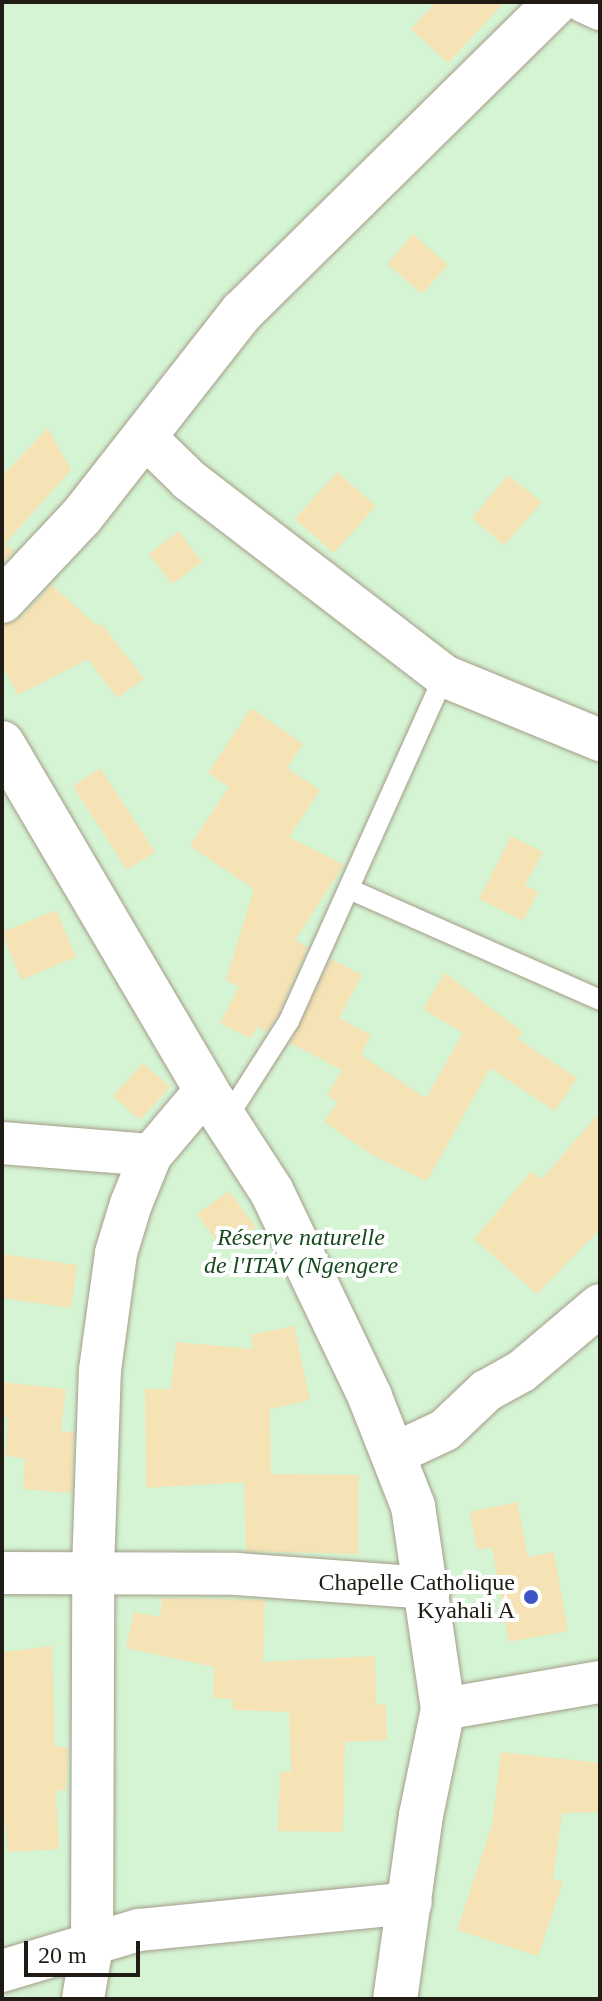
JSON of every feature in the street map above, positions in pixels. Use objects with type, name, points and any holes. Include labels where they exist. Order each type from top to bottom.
[{"type":"street","points":[[2,601],[81,517],[242,312],[556,2]]},
{"type":"street","points":[[585,2],[600,9]]},
{"type":"street","points":[[146,438],[189,480],[444,676],[600,740]]},
{"type":"street","points":[[2,743],[216,1104],[272,1192],[394,1454],[413,1506],[429,1588],[443,1709],[421,1815],[404,1996]]},
{"type":"street","points":[[83,1999],[92,1946],[93,1569],[100,1370],[116,1253],[151,1155],[216,1104]]},
{"type":"street","points":[[2,1143],[151,1155]]},
{"type":"street","points":[[394,1454],[445,1430],[486,1391],[522,1371],[600,1305]]},
{"type":"street","points":[[2,1573],[93,1569],[429,1588]]},
{"type":"street","points":[[443,1709],[600,1682]]},
{"type":"street","points":[[2,1971],[139,1930],[411,1903]]},
{"type":"lane","points":[[216,1104],[289,1021],[351,890],[444,676]]},
{"type":"lane","points":[[351,890],[600,1000]]},
{"type":"green space","name":"Réserve naturelle de l'ITAV (Ngengere","points":[[2,2],[600,2],[600,1999],[2,1999]]},
{"type":"building","points":[[436,2],[505,2],[448,63],[411,29]]},
{"type":"building","points":[[413,234],[448,265],[422,294],[387,264]]},
{"type":"building","points":[[48,428],[71,470],[5,544],[14,551],[2,564],[2,476]]},
{"type":"building","points":[[337,472],[376,506],[334,553],[295,519]]},
{"type":"building","points":[[508,475],[542,502],[504,545],[472,518]]},
{"type":"building","points":[[179,531],[202,562],[172,584],[149,554]]},
{"type":"building","points":[[52,585],[97,626],[101,623],[144,679],[117,698],[88,659],[18,695],[2,666],[2,625],[20,618]]},
{"type":"building","points":[[251,708],[303,744],[287,768],[320,790],[289,837],[344,865],[295,940],[308,947],[278,1015],[267,1032],[257,1026],[251,1039],[220,1023],[239,987],[226,980],[254,889],[190,846],[229,787],[208,773]]},
{"type":"building","points":[[100,768],[155,852],[127,870],[73,786]]},
{"type":"building","points":[[511,836],[543,852],[525,885],[538,892],[523,921],[479,899]]},
{"type":"building","points":[[56,910],[76,957],[21,980],[2,932]]},
{"type":"building","points":[[331,959],[362,975],[339,1018],[371,1035],[361,1055],[426,1098],[463,1033],[423,1009],[445,973],[523,1032],[518,1039],[577,1078],[555,1111],[490,1068],[427,1181],[374,1156],[324,1122],[338,1102],[327,1095],[342,1070],[290,1043]]},
{"type":"building","points":[[143,1063],[170,1087],[140,1120],[113,1096]]},
{"type":"building","points":[[600,1112],[600,1229],[537,1294],[474,1239],[532,1171],[542,1179]]},
{"type":"building","points":[[229,1191],[256,1227],[223,1250],[197,1214]]},
{"type":"building","points":[[2,1254],[77,1265],[71,1308],[2,1298]]},
{"type":"building","points":[[294,1326],[310,1400],[270,1409],[271,1474],[359,1475],[358,1554],[246,1551],[244,1482],[146,1488],[145,1389],[171,1389],[176,1342],[254,1349],[251,1335]]},
{"type":"building","points":[[2,1382],[66,1389],[61,1431],[74,1432],[72,1493],[23,1489],[25,1458],[5,1456],[8,1418],[2,1418]]},
{"type":"building","name":"Chapelle Catholique Kyahali A","points":[[517,1502],[528,1557],[554,1552],[568,1631],[509,1642],[492,1547],[477,1550],[470,1512]]},
{"type":"building","points":[[162,1598],[265,1600],[263,1662],[375,1656],[376,1705],[386,1704],[387,1740],[345,1742],[343,1832],[278,1831],[280,1771],[291,1772],[289,1712],[233,1710],[233,1699],[213,1698],[214,1667],[126,1648],[134,1612],[160,1617]]},
{"type":"building","points":[[52,1646],[55,1747],[68,1747],[66,1790],[56,1791],[59,1849],[8,1852],[2,1800],[2,1652]]},
{"type":"building","points":[[501,1752],[600,1763],[600,1812],[562,1813],[553,1879],[563,1882],[538,1956],[457,1930],[492,1825]]},
{"type":"place","name":"Chapelle Catholique Kyahali A","points":[[531,1597]]}]
